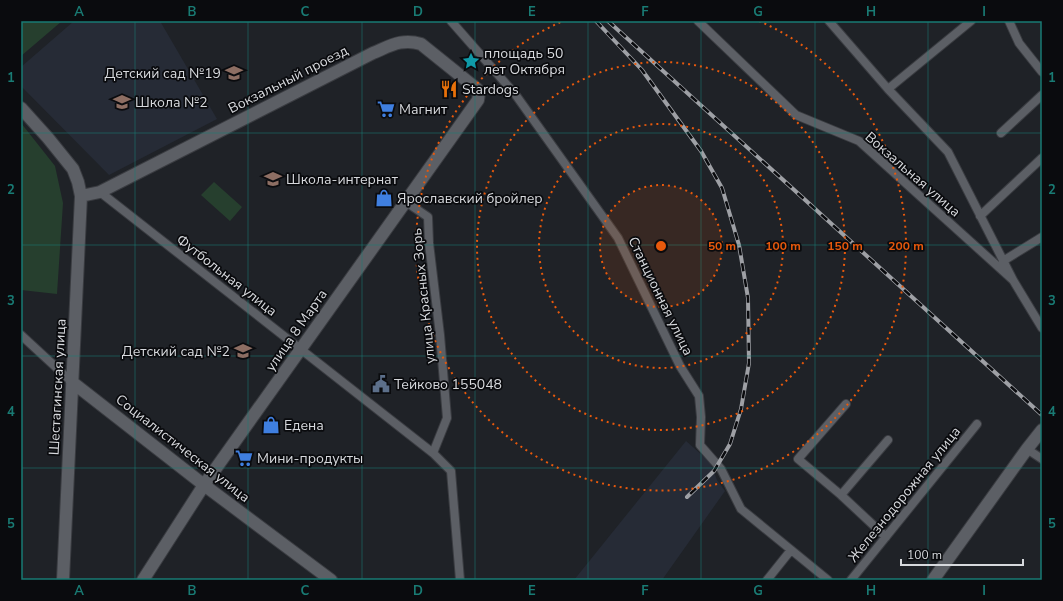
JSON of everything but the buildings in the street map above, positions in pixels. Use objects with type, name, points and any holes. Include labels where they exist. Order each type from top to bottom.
[{"type":"street","name":"Станционная улица","points":[[451,21],[515,94],[618,238],[680,366],[699,396],[701,417],[700,445],[721,469],[741,509],[828,580]]},
{"type":"street","name":"Вокзальная улица","points":[[698,21],[796,115],[859,141],[1012,280]]},
{"type":"street","points":[[829,21],[888,89],[948,152],[1012,280],[1042,328]]},
{"type":"street","points":[[888,89],[971,21]]},
{"type":"street","points":[[1009,21],[1019,43],[1042,72]]},
{"type":"street","name":"улица 8 Марта","points":[[143,580],[204,485],[478,100],[479,93],[477,89],[421,44],[414,41],[401,42]]},
{"type":"street","name":"Вокзальный проезд","points":[[81,196],[100,192],[373,53],[401,42]]},
{"type":"street","points":[[1001,133],[1042,96]]},
{"type":"street","name":"Шестагинская улица","points":[[21,108],[74,169],[81,196],[63,580]]},
{"type":"street","points":[[980,216],[1042,158]]},
{"type":"street","name":"Футбольная улица","points":[[100,192],[433,453]]},
{"type":"street","name":"улица Красных Зорь","points":[[406,202],[428,218],[429,243],[440,335],[447,418],[433,453]]},
{"type":"street","points":[[1003,261],[1042,237]]},
{"type":"street","name":"Социалистическая улица","points":[[21,335],[72,382],[204,485],[331,580]]},
{"type":"street","points":[[846,404],[798,459],[886,537]]},
{"type":"street","name":"Железнодорожная улица","points":[[851,580],[977,424]]},
{"type":"street","points":[[933,580],[1042,430]]},
{"type":"street","points":[[841,496],[888,440]]},
{"type":"street","points":[[1027,449],[1042,459]]},
{"type":"street","points":[[433,453],[451,471],[460,580]]},
{"type":"street","points":[[767,580],[791,550]]},
{"type":"shaded area","name":"Школа №2","points":[[74,21],[160,21],[217,119],[109,175],[21,86],[21,67]]},
{"type":"shaded area","points":[[686,441],[710,462],[717,480],[725,491],[662,580],[574,580]]},
{"type":"green space","points":[[21,21],[62,21],[21,56]]},
{"type":"green space","points":[[21,123],[55,166],[63,203],[57,294],[21,290]]},
{"type":"green space","points":[[214,182],[242,207],[230,221],[201,195]]},
{"type":"railway","points":[[596,21],[642,70],[701,151],[722,188],[739,245],[748,298],[749,363],[741,409],[730,444],[714,471],[687,497]]},
{"type":"railway","points":[[608,21],[1042,415]]},
{"type":"place","name":"площадь 50 лет Октября","points":[[471,61]]},
{"type":"place","name":"Детский сад №19","points":[[234,73]]},
{"type":"place","name":"Stardogs","points":[[449,89]]},
{"type":"place","name":"Школа №2","points":[[122,102]]},
{"type":"place","name":"Магнит","points":[[386,109]]},
{"type":"place","name":"Школа-интернат","points":[[273,179]]},
{"type":"place","name":"Ярославский бройлер","points":[[384,198]]},
{"type":"place","name":"Детский сад №2","points":[[243,351]]},
{"type":"place","name":"Тейково 155048","points":[[381,384]]},
{"type":"place","name":"Едена","points":[[271,425]]},
{"type":"place","name":"Мини-продукты","points":[[244,458]]}]
